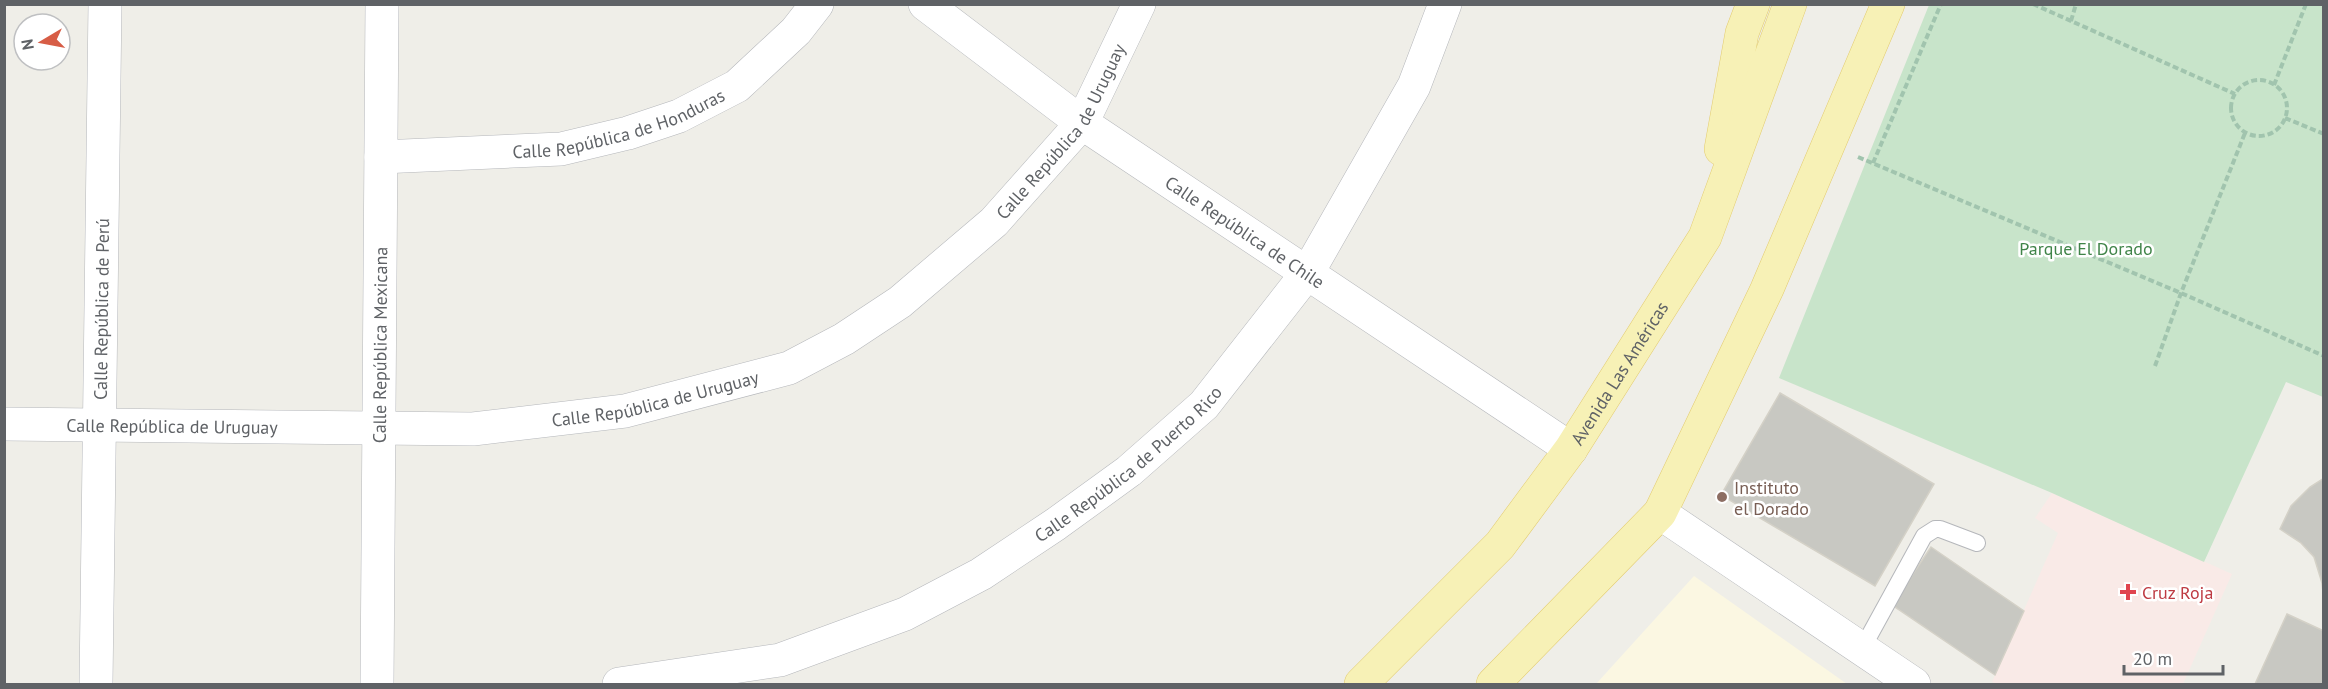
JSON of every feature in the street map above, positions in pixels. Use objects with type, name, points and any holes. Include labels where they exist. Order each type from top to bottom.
[{"type":"main road","points":[[1705,237],[1742,33],[1753,4]]},
{"type":"main road","name":"Avenida Las Américas","points":[[1360,684],[1500,545],[1571,449],[1705,237],[1790,4]]},
{"type":"main road","points":[[1493,684],[1660,513],[1767,289],[1888,4]]},
{"type":"street","name":"Calle República de Perú","points":[[96,684],[105,4]]},
{"type":"street","name":"Calle República Mexicana","points":[[377,684],[382,4]]},
{"type":"street","name":"Calle República de Honduras","points":[[381,157],[561,149],[628,133],[679,116],[737,86],[796,30],[817,4]]},
{"type":"street","name":"Calle República de Chile","points":[[925,4],[1082,123],[1571,449]]},
{"type":"street","name":"Calle República de Uruguay","points":[[4,424],[473,429],[626,411],[789,368],[844,339],[900,302],[994,222],[1082,123],[1139,4]]},
{"type":"street","name":"Calle República de Puerto Rico","points":[[619,684],[780,660],[905,614],[981,574],[1056,524],[1128,471],[1204,405],[1308,273],[1414,86],[1444,4]]},
{"type":"street","points":[[1660,513],[1914,684]]},
{"type":"lane","points":[[1862,649],[1924,536],[1935,529],[1940,529],[1977,543]]},
{"type":"path","points":[[1873,164],[1941,4]]},
{"type":"path","points":[[2033,4],[2235,94]]},
{"type":"path","points":[[2072,21],[2076,4]]},
{"type":"path","points":[[2274,84],[2306,4]]},
{"type":"path","points":[[2265,81],[2274,84],[2286,99],[2285,118],[2281,126],[2273,133],[2254,136],[2245,133],[2233,120],[2231,111],[2235,94],[2248,82],[2265,81]]},
{"type":"path","points":[[2285,118],[2324,134]]},
{"type":"path","points":[[2155,366],[2181,293],[2245,133]]},
{"type":"path","points":[[1828,144],[2324,356]]},
{"type":"shaded area","name":"Cruz Roja","points":[[2052,493],[2232,574],[2183,684],[1998,684],[1992,682],[2058,533],[2035,518]]},
{"type":"shaded area","points":[[1694,576],[1847,684],[1596,684]]},
{"type":"green space","name":"Parque El Dorado","points":[[1929,5],[2323,5],[2323,397],[2286,382],[2204,562],[2052,493],[1779,378]]},
{"type":"building","points":[[1780,393],[1934,484],[1875,586],[1721,495]]},
{"type":"building","points":[[2324,478],[2324,602],[2322,583],[2314,557],[2301,543],[2280,529],[2291,506],[2310,487]]},
{"type":"building","points":[[1931,547],[2024,611],[1995,675],[1892,605]]},
{"type":"building","points":[[2287,614],[2324,631],[2324,684],[2255,684]]},
{"type":"place","name":"Instituto el Dorado","points":[[1722,497]]},
{"type":"place","name":"Cruz Roja","points":[[2128,592]]}]
